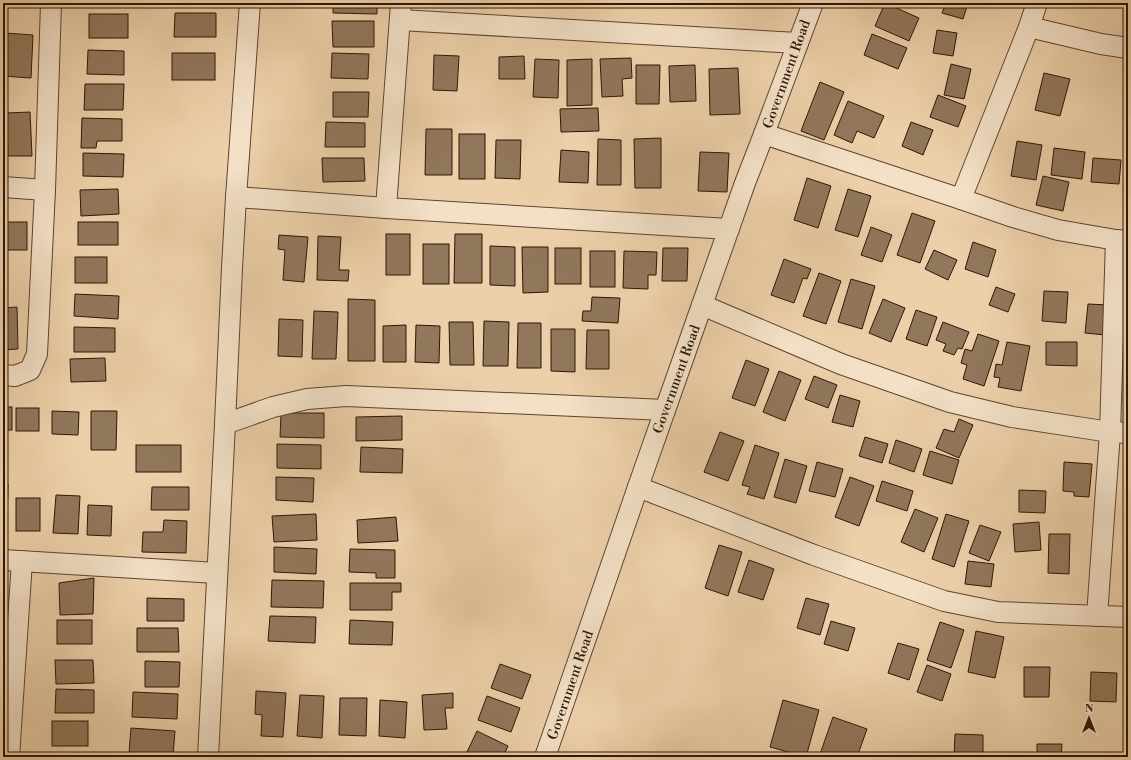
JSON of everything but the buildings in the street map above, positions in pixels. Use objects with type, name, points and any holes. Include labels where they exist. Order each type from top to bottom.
[{"type":"street","points":[[3,375],[15,376],[30,370],[37,354],[45,190],[51,3]]},
{"type":"street","points":[[208,757],[236,197],[250,3]]},
{"type":"street","name":"Government Road","points":[[545,757],[745,183],[812,3]]},
{"type":"street","points":[[961,199],[1029,27],[1037,3]]},
{"type":"street","points":[[386,208],[401,11],[798,43]]},
{"type":"street","points":[[1029,27],[1100,44],[1128,48]]},
{"type":"street","points":[[764,134],[1013,217],[1058,230],[1122,240],[1119,433],[1097,616]]},
{"type":"street","points":[[3,188],[45,190]]},
{"type":"street","points":[[236,197],[386,208],[729,229]]},
{"type":"street","points":[[702,305],[841,364],[950,402],[1012,417],[1119,433]]},
{"type":"street","points":[[225,424],[273,407],[306,399],[346,396],[665,410]]},
{"type":"street","points":[[638,487],[814,555],[944,601],[998,612],[1128,618]]},
{"type":"street","points":[[9,757],[12,560],[217,573]]}]
